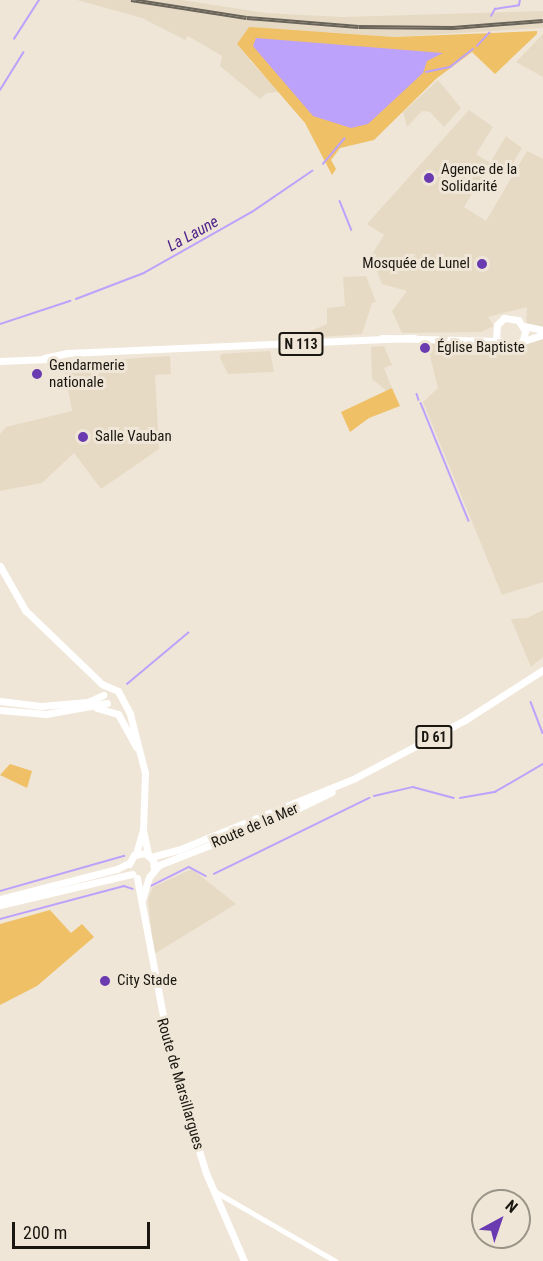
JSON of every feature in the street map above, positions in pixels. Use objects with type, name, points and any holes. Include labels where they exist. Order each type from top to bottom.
[{"type":"main road","points":[[543,330],[524,326],[509,317],[495,328],[497,341],[510,348],[523,340],[543,335]]},
{"type":"main road","points":[[523,340],[524,326]]},
{"type":"main road","name":"N 113","points":[[443,338],[488,333],[495,328]]},
{"type":"main road","name":"N 113","points":[[0,361],[67,355],[414,338],[497,341]]},
{"type":"main road","points":[[0,566],[25,610],[104,689],[109,704],[126,716],[136,735]]},
{"type":"main road","name":"Route de la Mer","points":[[154,869],[283,815],[511,693],[543,670]]},
{"type":"main road","points":[[0,898],[117,869],[129,863],[136,854],[143,830],[146,782],[141,753],[132,719],[119,699],[118,691],[104,689]]},
{"type":"main road","points":[[0,701],[41,706],[93,702],[104,689]]},
{"type":"main road","points":[[0,710],[46,714],[95,707],[119,699]]},
{"type":"main road","points":[[95,707],[118,714],[141,753]]},
{"type":"main road","name":"Route de la Mer","points":[[149,856],[178,850],[355,778]]},
{"type":"main road","points":[[0,905],[134,876],[149,877],[154,869],[143,830]]},
{"type":"main road","points":[[136,854],[149,856]]},
{"type":"main road","points":[[129,863],[134,876]]},
{"type":"main road","name":"Route de Marsillargues","points":[[134,876],[142,900],[166,1044],[214,1191],[244,1261]]},
{"type":"main road","name":"Route de Marsillargues","points":[[142,900],[149,877]]},
{"type":"street","points":[[214,1191],[335,1261]]},
{"type":"shaded area","points":[[77,0],[182,0],[266,13],[343,17],[543,11],[543,28],[394,37],[325,32],[249,60],[281,92],[267,93],[260,99],[220,66],[222,56],[188,36],[185,40],[142,18]]},
{"type":"shaded area","points":[[249,27],[394,37],[537,31],[537,34],[495,74],[472,52],[437,78],[374,140],[340,148],[331,160],[336,169],[332,175],[305,123],[237,44]]},
{"type":"shaded area","points":[[543,34],[543,77],[516,62]]},
{"type":"shaded area","points":[[256,38],[443,53],[427,61],[423,73],[368,124],[351,128],[313,116],[253,46]]},
{"type":"shaded area","points":[[438,80],[461,108],[444,127],[430,112],[422,111],[407,127],[403,112]]},
{"type":"shaded area","points":[[469,110],[493,127],[476,154],[490,163],[506,136],[522,148],[507,173],[490,164],[464,207],[486,221],[527,151],[543,159],[543,329],[526,324],[527,307],[488,317],[494,326],[481,332],[402,333],[392,311],[407,291],[382,284],[371,256],[384,235],[367,224]]},
{"type":"shaded area","points":[[366,276],[376,302],[372,303],[362,334],[307,338],[306,333],[327,324],[327,308],[345,306],[343,277]]},
{"type":"shaded area","points":[[532,339],[543,339],[543,582],[502,595],[423,402],[438,388],[427,344],[491,341],[503,351],[522,349]]},
{"type":"shaded area","points":[[384,346],[392,365],[384,368],[392,388],[388,392],[372,379],[371,347]]},
{"type":"shaded area","points":[[270,351],[274,372],[228,374],[220,358],[221,354]]},
{"type":"shaded area","points":[[170,356],[171,374],[155,375],[159,449],[101,489],[74,453],[42,483],[0,491],[0,434],[6,427],[72,411],[63,363]]},
{"type":"shaded area","points":[[392,388],[400,406],[369,418],[350,432],[341,412]]},
{"type":"shaded area","points":[[543,610],[543,657],[531,667],[511,619],[527,618]]},
{"type":"shaded area","points":[[10,764],[32,771],[27,788],[0,775]]},
{"type":"shaded area","points":[[192,869],[236,904],[154,954],[148,900],[153,887]]},
{"type":"shaded area","points":[[50,910],[71,933],[82,924],[94,937],[37,986],[0,1005],[0,924]]},
{"type":"waterway","points":[[14,39],[39,0]]},
{"type":"waterway","name":"La Laune","points":[[491,16],[495,9],[519,5],[520,0]]},
{"type":"waterway","name":"La Laune","points":[[477,46],[489,33]]},
{"type":"waterway","name":"La Laune","points":[[426,72],[450,67],[473,49]]},
{"type":"waterway","points":[[0,90],[23,53]]},
{"type":"waterway","name":"La Laune","points":[[323,164],[344,139]]},
{"type":"waterway","name":"La Laune","points":[[76,299],[144,273],[252,212],[312,171]]},
{"type":"waterway","points":[[340,201],[352,230]]},
{"type":"waterway","name":"La Laune","points":[[0,324],[70,301]]},
{"type":"waterway","points":[[417,394],[419,400]]},
{"type":"waterway","points":[[421,403],[469,521]]},
{"type":"waterway","points":[[127,684],[188,633]]},
{"type":"waterway","points":[[531,702],[543,733]]},
{"type":"waterway","points":[[460,798],[495,792],[543,764]]},
{"type":"waterway","points":[[374,796],[413,787],[454,798]]},
{"type":"waterway","points":[[214,874],[369,798]]},
{"type":"waterway","points":[[0,891],[124,856]]},
{"type":"waterway","points":[[151,886],[189,867],[206,876]]},
{"type":"waterway","points":[[0,919],[124,886],[133,889]]},
{"type":"railway","points":[[131,0],[247,18],[359,27],[453,28],[543,21]]},
{"type":"place","name":"Agence de la Solidarité","points":[[429,178]]},
{"type":"place","name":"Mosquée de Lunel","points":[[482,264]]},
{"type":"place","name":"Église Baptiste","points":[[425,348]]},
{"type":"place","name":"Gendarmerie nationale","points":[[37,374]]},
{"type":"place","name":"Salle Vauban","points":[[83,437]]},
{"type":"place","name":"City Stade","points":[[105,981]]}]
